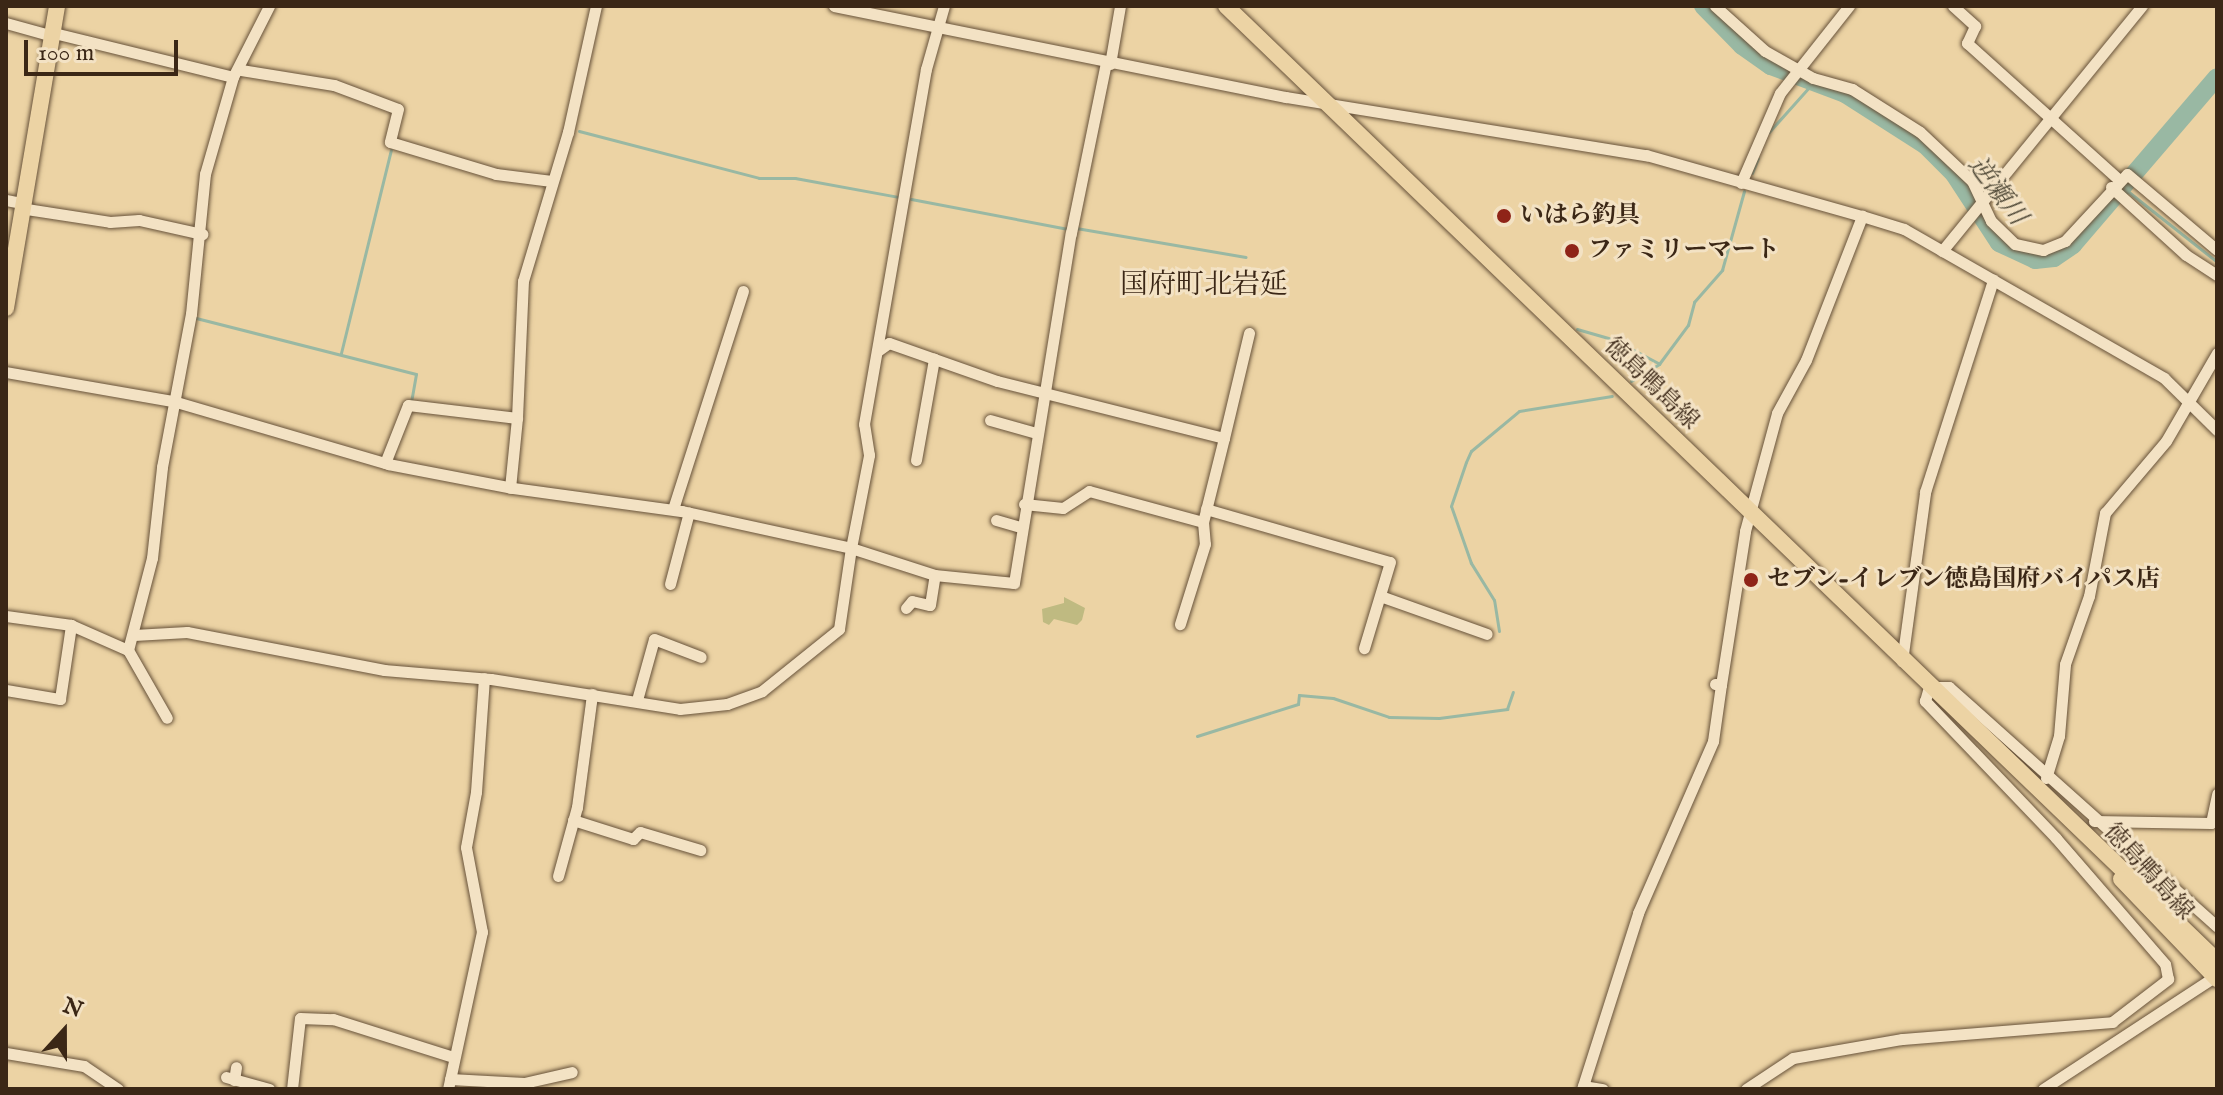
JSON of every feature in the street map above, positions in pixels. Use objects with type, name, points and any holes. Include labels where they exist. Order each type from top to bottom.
[{"type":"main road","points":[[6,308],[16,204],[54,34],[57,6]]},
{"type":"main road","name":"徳島鴨島線","points":[[1226,6],[1929,687],[2046,786],[2216,973]]},
{"type":"street","points":[[128,650],[152,558],[173,401],[202,234],[205,174],[237,74],[269,6]]},
{"type":"street","points":[[510,488],[517,418],[523,281],[596,6]]},
{"type":"street","points":[[834,6],[1108,63],[1646,155],[1862,216],[1904,229],[2164,378],[2192,402],[2217,430]]},
{"type":"street","points":[[134,635],[187,632],[384,670],[484,678],[680,709],[727,704],[762,691],[839,629],[869,455],[864,424],[926,69],[944,6]]},
{"type":"street","points":[[6,372],[173,401],[385,463],[510,488],[689,512],[851,548],[935,575],[1014,583],[1024,504],[1072,230],[1120,6]]},
{"type":"street","points":[[1715,6],[1742,34],[1794,75],[1852,89],[1920,132],[1950,156],[2001,234],[2015,244],[2043,250],[2065,241],[2122,185]]},
{"type":"street","points":[[1741,183],[1794,75],[1849,6]]},
{"type":"street","points":[[1953,6],[1975,26],[1967,43],[2217,275]]},
{"type":"street","points":[[1942,251],[2142,6]]},
{"type":"street","points":[[6,23],[237,74],[334,85],[398,109],[390,142],[496,174],[552,181]]},
{"type":"street","points":[[2122,185],[2217,250]]},
{"type":"street","points":[[16,204],[110,222],[139,220],[202,234]]},
{"type":"street","points":[[1603,1089],[1583,1087],[1638,913],[1713,741],[1718,685],[1750,513],[1777,413],[1806,360],[1862,216]]},
{"type":"street","points":[[1902,661],[1925,492],[1993,280]]},
{"type":"street","points":[[673,509],[743,291]]},
{"type":"street","points":[[1180,624],[1205,544],[1205,516],[1249,333]]},
{"type":"street","points":[[879,350],[889,343],[1043,391],[1224,438]]},
{"type":"street","points":[[2217,353],[2192,402],[2105,513],[2089,596],[2065,664],[2059,736],[2046,786],[2094,821],[2217,927]]},
{"type":"street","points":[[916,460],[934,359]]},
{"type":"street","points":[[385,463],[408,405],[517,418]]},
{"type":"street","points":[[990,420],[1036,433]]},
{"type":"street","points":[[1024,504],[1063,508],[1089,491],[1390,562],[1383,597],[1364,648]]},
{"type":"street","points":[[670,584],[689,512]]},
{"type":"street","points":[[996,520],[1021,527]]},
{"type":"street","points":[[906,608],[912,601],[930,605],[935,575]]},
{"type":"street","points":[[1383,597],[1487,634]]},
{"type":"street","points":[[6,616],[71,625],[128,650],[167,718]]},
{"type":"street","points":[[6,690],[60,699],[71,625]]},
{"type":"street","points":[[637,700],[654,639],[701,657]]},
{"type":"street","points":[[484,678],[476,792],[466,847],[482,932],[449,1084],[524,1083],[572,1072]]},
{"type":"street","points":[[1746,1089],[1793,1058],[1902,1039],[2112,1022],[2168,979],[2165,964],[2056,838],[1925,701],[1929,687]]},
{"type":"street","points":[[558,876],[573,820],[592,694]]},
{"type":"street","points":[[2094,821],[2211,823],[2217,794]]},
{"type":"street","points":[[573,820],[633,839],[640,832],[700,850]]},
{"type":"street","points":[[2043,1089],[2216,973]]},
{"type":"street","points":[[292,1089],[300,1018],[333,1019],[453,1057]]},
{"type":"street","points":[[6,1053],[84,1066],[118,1089]]},
{"type":"street","points":[[232,1075],[269,1089]]},
{"type":"shaded area","points":[[1064,597],[1085,608],[1082,620],[1077,625],[1054,619],[1049,625],[1043,622],[1042,609],[1064,603]]},
{"type":"waterway","name":"逆瀬川","points":[[1703,6],[1742,46],[1771,66],[1845,94],[1925,145],[1954,174],[1999,243],[2035,260],[2054,258],[2073,245],[2217,77]]},
{"type":"waterway","points":[[1769,132],[1811,85]]},
{"type":"waterway","points":[[579,131],[759,178],[795,178],[899,197]]},
{"type":"waterway","points":[[341,353],[391,150]]},
{"type":"waterway","points":[[1752,173],[1758,158]]},
{"type":"waterway","points":[[2125,189],[2217,262]]},
{"type":"waterway","points":[[1631,381],[1659,364],[1688,325],[1694,302],[1722,270],[1744,191]]},
{"type":"waterway","points":[[911,199],[1069,229]]},
{"type":"waterway","points":[[1076,228],[1246,257]]},
{"type":"waterway","points":[[196,318],[416,374],[411,401]]},
{"type":"waterway","points":[[1577,329],[1613,339],[1658,363]]},
{"type":"waterway","points":[[1499,631],[1494,600],[1471,563],[1451,506],[1471,451],[1519,411],[1612,396]]},
{"type":"waterway","points":[[1197,736],[1298,704],[1299,695],[1333,698],[1389,717],[1439,718],[1507,709],[1513,692]]},
{"type":"place","name":"いはら釣具","points":[[1504,216]]},
{"type":"place","name":"ファミリーマート","points":[[1572,251]]},
{"type":"place","name":"セブン-イレブン徳島国府バイパス店","points":[[1751,580]]},
{"type":"district","name":"国府町北岩延","points":[[1204,286]]}]
